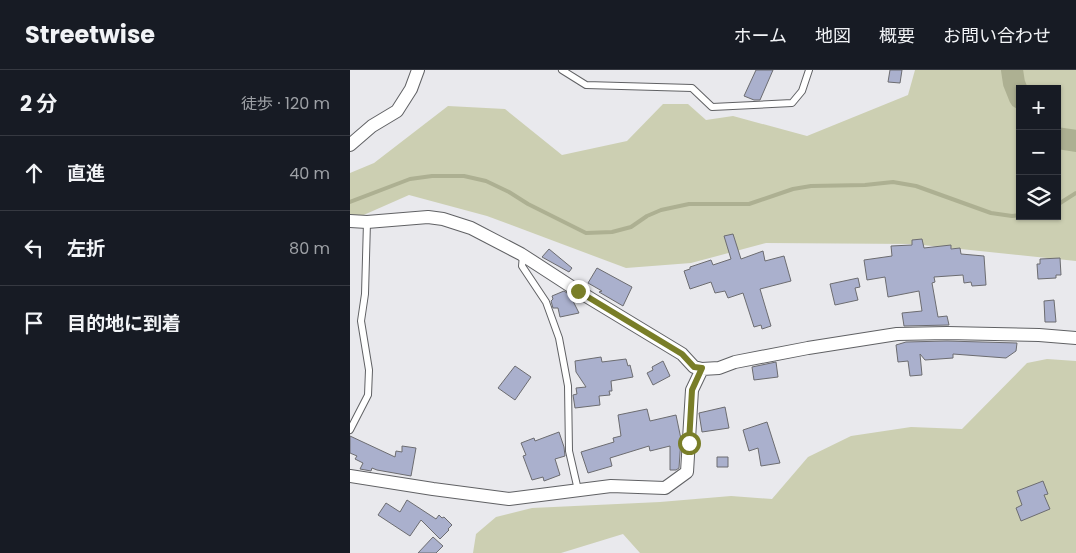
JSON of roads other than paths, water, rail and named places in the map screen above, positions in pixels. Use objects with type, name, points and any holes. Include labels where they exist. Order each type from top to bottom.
[{"type":"street","points":[[350,145],[372,126],[397,111],[411,89],[418,70]]},
{"type":"street","points":[[350,221],[367,222],[428,218],[443,219],[471,228],[523,255],[682,354],[694,367],[719,368],[735,362],[808,348],[897,334],[966,333],[1076,338]]},
{"type":"street","points":[[350,476],[509,499],[611,486],[665,488],[687,472],[692,390],[702,368]]},
{"type":"lane","points":[[562,70],[586,85],[692,88],[712,107],[792,103],[802,92],[809,70]]},
{"type":"lane","points":[[350,430],[368,395],[369,370],[361,321],[367,222]]},
{"type":"lane","points":[[523,255],[522,266],[546,302],[559,338],[568,386],[569,451],[578,490]]},
{"type":"waterway","points":[[1012,70],[1016,88]]},
{"type":"waterway","points":[[1061,139],[1076,141]]},
{"type":"waterway","points":[[350,202],[410,179],[432,176],[464,176],[486,181],[586,233],[612,232],[631,227],[647,216],[661,210],[689,204],[749,204],[793,189],[811,186],[865,185],[893,182],[916,186],[991,213],[1016,216]]},
{"type":"waterway","points":[[1061,202],[1076,193]]}]
